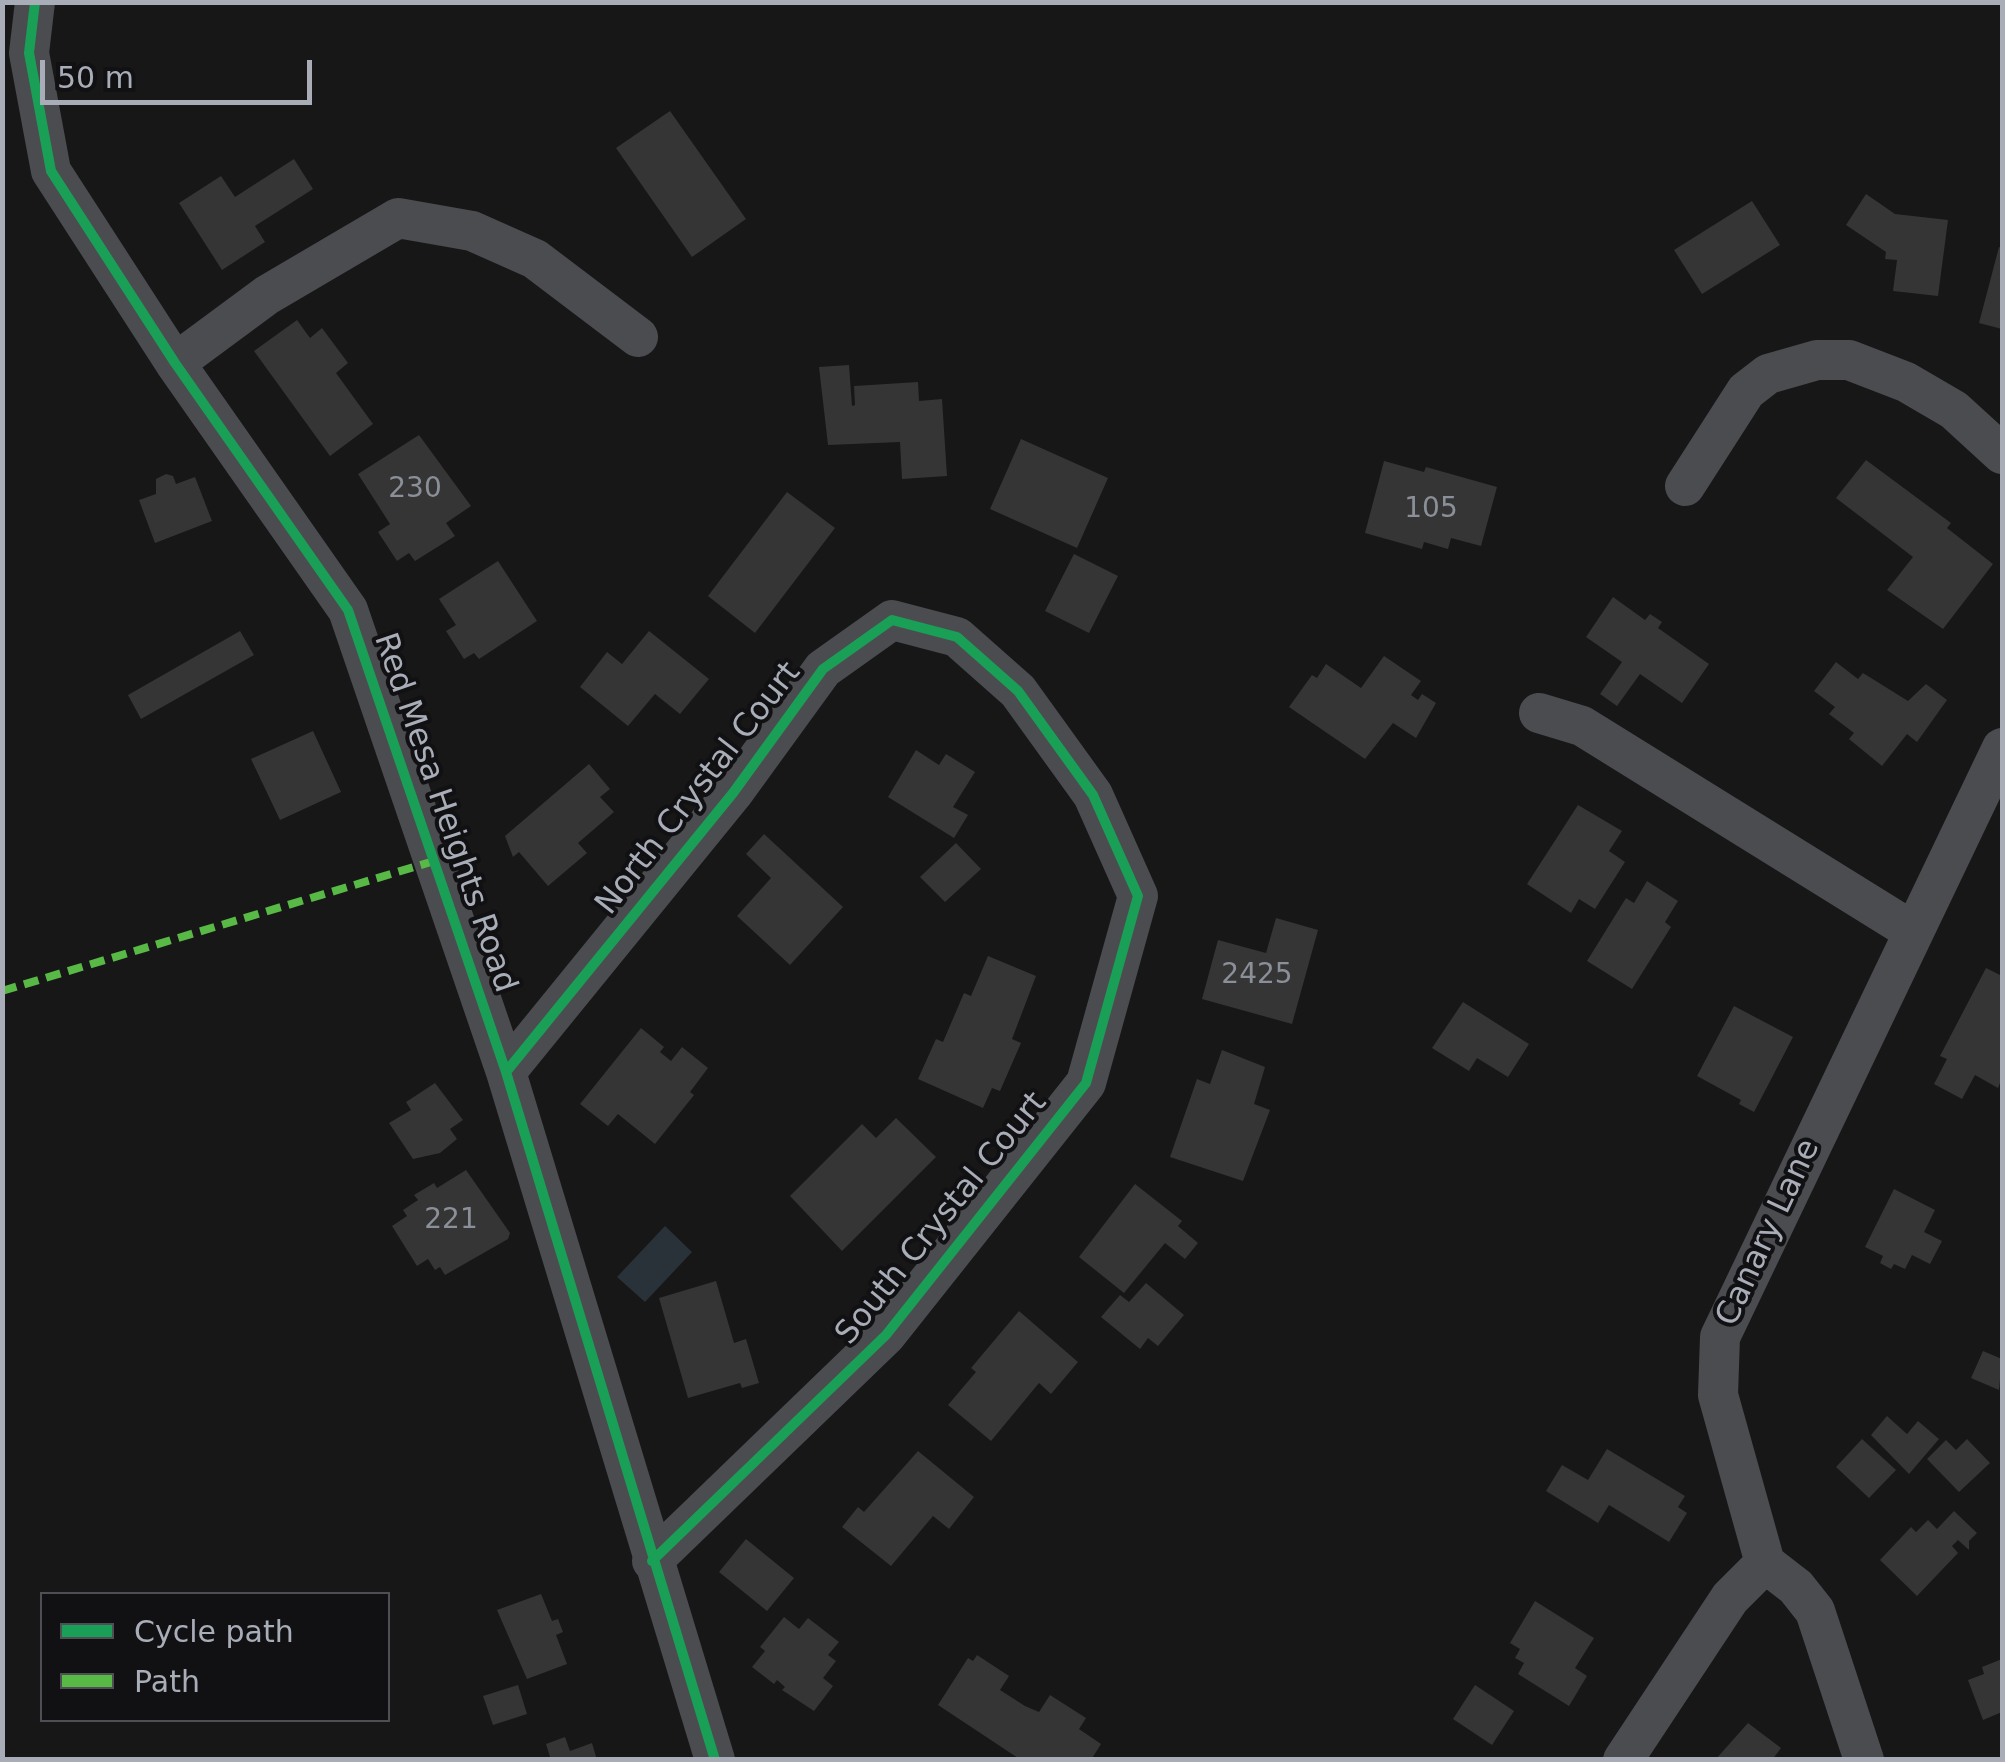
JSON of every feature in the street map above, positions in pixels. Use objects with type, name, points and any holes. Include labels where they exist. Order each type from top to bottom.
[{"type":"street","name":"Red Mesa Heights Road","points":[[35,2],[30,52],[51,170],[175,363],[348,610],[506,1072],[715,1760]]},
{"type":"street","points":[[175,363],[268,295],[398,218],[472,231],[535,260],[638,337]]},
{"type":"street","points":[[1685,486],[1746,391],[1768,374],[1817,360],[1850,360],[1906,382],[1954,410],[2002,454]]},
{"type":"street","name":"North Crystal Court","points":[[506,1072],[733,793],[823,669],[892,620],[957,637],[1018,691],[1094,795],[1138,896]]},
{"type":"street","points":[[1539,714],[1582,726],[1914,932]]},
{"type":"street","name":"Canary Lane","points":[[1765,1563],[1718,1395],[1720,1337],[2002,748]]},
{"type":"street","name":"South Crystal Court","points":[[652,1561],[886,1335],[1086,1083],[1138,896]]},
{"type":"street","points":[[1622,1760],[1730,1598],[1765,1563],[1796,1587],[1815,1611],[1864,1760]]},
{"type":"shaded area","points":[[665,1226],[692,1252],[645,1302],[617,1277]]},
{"type":"building","points":[[670,111],[746,219],[692,257],[616,148]]},
{"type":"building","points":[[294,159],[313,189],[255,226],[265,242],[222,270],[179,203],[221,176],[235,197]]},
{"type":"building","points":[[1866,194],[1895,214],[1948,220],[1938,296],[1893,291],[1897,260],[1885,259],[1886,252],[1846,225]]},
{"type":"building","points":[[1752,201],[1780,245],[1702,294],[1674,250]]},
{"type":"building","points":[[1999,247],[2002,248],[2002,329],[1979,323]]},
{"type":"building","points":[[297,320],[310,338],[322,328],[348,363],[336,373],[373,424],[330,456],[254,351]]},
{"type":"building","points":[[849,365],[852,406],[854,386],[918,382],[919,401],[942,399],[947,476],[902,479],[900,442],[828,445],[819,367]]},
{"type":"building","points":[[419,435],[471,506],[446,523],[455,536],[415,561],[409,553],[397,561],[378,532],[390,524],[358,474]]},
{"type":"building","points":[[1021,439],[1108,478],[1077,548],[990,509]]},
{"type":"building","points":[[1866,460],[1951,523],[1947,528],[1993,564],[1943,629],[1887,590],[1913,557],[1836,498]]},
{"type":"building","points":[[1384,461],[1424,472],[1426,467],[1497,487],[1481,546],[1451,538],[1448,549],[1424,542],[1422,549],[1365,533]]},
{"type":"building","points":[[166,474],[173,476],[176,484],[195,477],[212,521],[155,543],[139,500],[156,494],[156,479]]},
{"type":"building","points":[[787,492],[835,528],[755,633],[708,596]]},
{"type":"building","points":[[1074,554],[1118,576],[1089,633],[1045,611]]},
{"type":"building","points":[[498,561],[537,621],[479,659],[474,653],[464,659],[446,631],[456,625],[439,599]]},
{"type":"building","points":[[1613,597],[1645,620],[1650,614],[1662,622],[1658,628],[1709,664],[1682,703],[1640,674],[1617,706],[1600,694],[1622,662],[1586,637]]},
{"type":"building","points":[[240,631],[254,655],[141,719],[128,695]]},
{"type":"building","points":[[649,631],[709,679],[680,714],[655,694],[628,726],[580,687],[607,652],[622,664]]},
{"type":"building","points":[[1384,656],[1421,681],[1411,695],[1418,700],[1422,694],[1436,703],[1416,738],[1393,723],[1365,759],[1289,707],[1312,675],[1317,678],[1326,664],[1361,688]]},
{"type":"building","points":[[1836,662],[1858,679],[1863,673],[1908,701],[1926,684],[1947,700],[1917,742],[1907,734],[1882,766],[1849,739],[1854,733],[1829,714],[1835,707],[1814,691]]},
{"type":"building","points":[[313,731],[341,792],[280,820],[251,759]]},
{"type":"building","points":[[916,750],[939,765],[946,754],[975,772],[953,807],[968,815],[954,838],[888,797]]},
{"type":"building","points":[[589,764],[610,789],[600,797],[614,812],[578,843],[587,853],[548,886],[519,852],[513,857],[505,836]]},
{"type":"building","points":[[1578,805],[1622,831],[1609,851],[1625,862],[1595,909],[1579,899],[1571,913],[1527,884]]},
{"type":"building","points":[[764,834],[843,907],[790,965],[737,916],[771,878],[746,854]]},
{"type":"building","points":[[956,843],[981,869],[945,902],[920,877]]},
{"type":"building","points":[[1647,881],[1678,901],[1665,922],[1671,927],[1632,989],[1587,961],[1626,898],[1634,903]]},
{"type":"building","points":[[1276,918],[1318,930],[1292,1024],[1202,999],[1218,940],[1266,953]]},
{"type":"building","points":[[988,956],[1036,976],[1012,1039],[1021,1043],[1000,1091],[992,1088],[983,1108],[918,1079],[936,1039],[943,1042],[964,993],[971,996]]},
{"type":"building","points":[[1986,968],[2002,976],[2002,1078],[1998,1088],[1975,1075],[1962,1099],[1934,1084],[1947,1059],[1940,1056]]},
{"type":"building","points":[[1463,1002],[1529,1044],[1508,1077],[1477,1058],[1469,1071],[1432,1048]]},
{"type":"building","points":[[1734,1006],[1793,1037],[1754,1112],[1739,1104],[1741,1100],[1697,1076]]},
{"type":"building","points":[[641,1028],[664,1047],[660,1052],[671,1061],[682,1047],[708,1068],[690,1092],[694,1095],[655,1144],[618,1114],[608,1126],[580,1104]]},
{"type":"building","points":[[1222,1050],[1265,1067],[1254,1104],[1270,1110],[1243,1181],[1170,1157],[1197,1079],[1210,1084]]},
{"type":"building","points":[[435,1083],[463,1120],[450,1129],[457,1139],[440,1153],[413,1159],[389,1123],[411,1110],[406,1102]]},
{"type":"building","points":[[896,1118],[936,1157],[842,1251],[790,1196],[862,1124],[876,1138]]},
{"type":"building","points":[[466,1170],[510,1233],[508,1239],[445,1275],[440,1267],[435,1270],[428,1259],[417,1266],[392,1226],[407,1216],[403,1210],[418,1200],[414,1195],[434,1183],[437,1188]]},
{"type":"building","points":[[1135,1184],[1182,1221],[1178,1226],[1198,1243],[1185,1259],[1165,1243],[1124,1293],[1079,1257]]},
{"type":"building","points":[[1894,1189],[1935,1210],[1924,1232],[1942,1241],[1930,1264],[1912,1255],[1905,1269],[1894,1264],[1891,1269],[1880,1263],[1883,1256],[1865,1247]]},
{"type":"building","points":[[716,1281],[734,1343],[746,1339],[759,1383],[742,1388],[740,1383],[688,1398],[659,1298]]},
{"type":"building","points":[[1146,1283],[1184,1315],[1158,1346],[1148,1338],[1140,1349],[1101,1317],[1120,1295],[1129,1302]]},
{"type":"building","points":[[1019,1311],[1078,1362],[1051,1394],[1039,1383],[991,1441],[948,1405],[976,1372],[971,1368]]},
{"type":"building","points":[[1983,1351],[2002,1359],[1999,1390],[1971,1378]]},
{"type":"building","points":[[1887,1416],[1907,1434],[1918,1421],[1939,1439],[1909,1474],[1871,1435]]},
{"type":"building","points":[[1862,1439],[1896,1470],[1869,1498],[1836,1467]]},
{"type":"building","points":[[1967,1439],[1990,1463],[1959,1492],[1927,1459],[1946,1440],[1956,1450]]},
{"type":"building","points":[[1607,1449],[1685,1496],[1678,1507],[1687,1513],[1669,1542],[1609,1505],[1598,1523],[1546,1491],[1562,1465],[1588,1480]]},
{"type":"building","points":[[918,1451],[974,1497],[949,1529],[933,1516],[891,1566],[842,1527],[858,1507],[864,1512]]},
{"type":"building","points":[[1954,1511],[1977,1533],[1969,1541],[1969,1550],[1958,1540],[1952,1546],[1958,1553],[1917,1596],[1880,1560],[1911,1527],[1916,1532],[1928,1520],[1937,1529]]},
{"type":"building","points":[[746,1539],[794,1578],[767,1611],[719,1572]]},
{"type":"building","points":[[541,1594],[552,1621],[558,1619],[563,1632],[556,1635],[567,1664],[527,1679],[497,1610]]},
{"type":"building","points":[[1535,1601],[1594,1638],[1575,1668],[1587,1676],[1569,1706],[1518,1674],[1524,1663],[1515,1658],[1520,1649],[1510,1643]]},
{"type":"building","points":[[784,1617],[799,1629],[808,1618],[839,1642],[828,1655],[836,1661],[823,1678],[833,1686],[814,1711],[782,1690],[785,1687],[777,1680],[774,1684],[752,1667],[765,1651],[760,1647]]},
{"type":"building","points":[[977,1655],[1009,1676],[1000,1690],[1025,1706],[1039,1712],[1050,1695],[1086,1718],[1079,1729],[1101,1744],[1091,1760],[1021,1760],[938,1705],[968,1658],[973,1661]]},
{"type":"building","points":[[2002,1659],[2002,1712],[1983,1720],[1968,1680],[1984,1674],[1982,1667]]},
{"type":"building","points":[[518,1685],[527,1714],[493,1725],[483,1696]]},
{"type":"building","points":[[1475,1685],[1514,1711],[1492,1745],[1453,1719]]},
{"type":"building","points":[[1748,1723],[1781,1748],[1772,1760],[1715,1760]]},
{"type":"building","points":[[565,1737],[570,1751],[592,1743],[597,1760],[551,1760],[546,1744]]},
{"type":"marked path","points":[[2,991],[434,861]]},
{"type":"cycle path","points":[[35,2],[29,53],[51,171],[175,363],[348,610],[506,1072],[715,1760]]},
{"type":"cycle path","points":[[506,1072],[733,793],[823,669],[892,620],[957,637],[1018,691],[1093,795],[1138,896],[1086,1083],[886,1335],[652,1561]]}]
